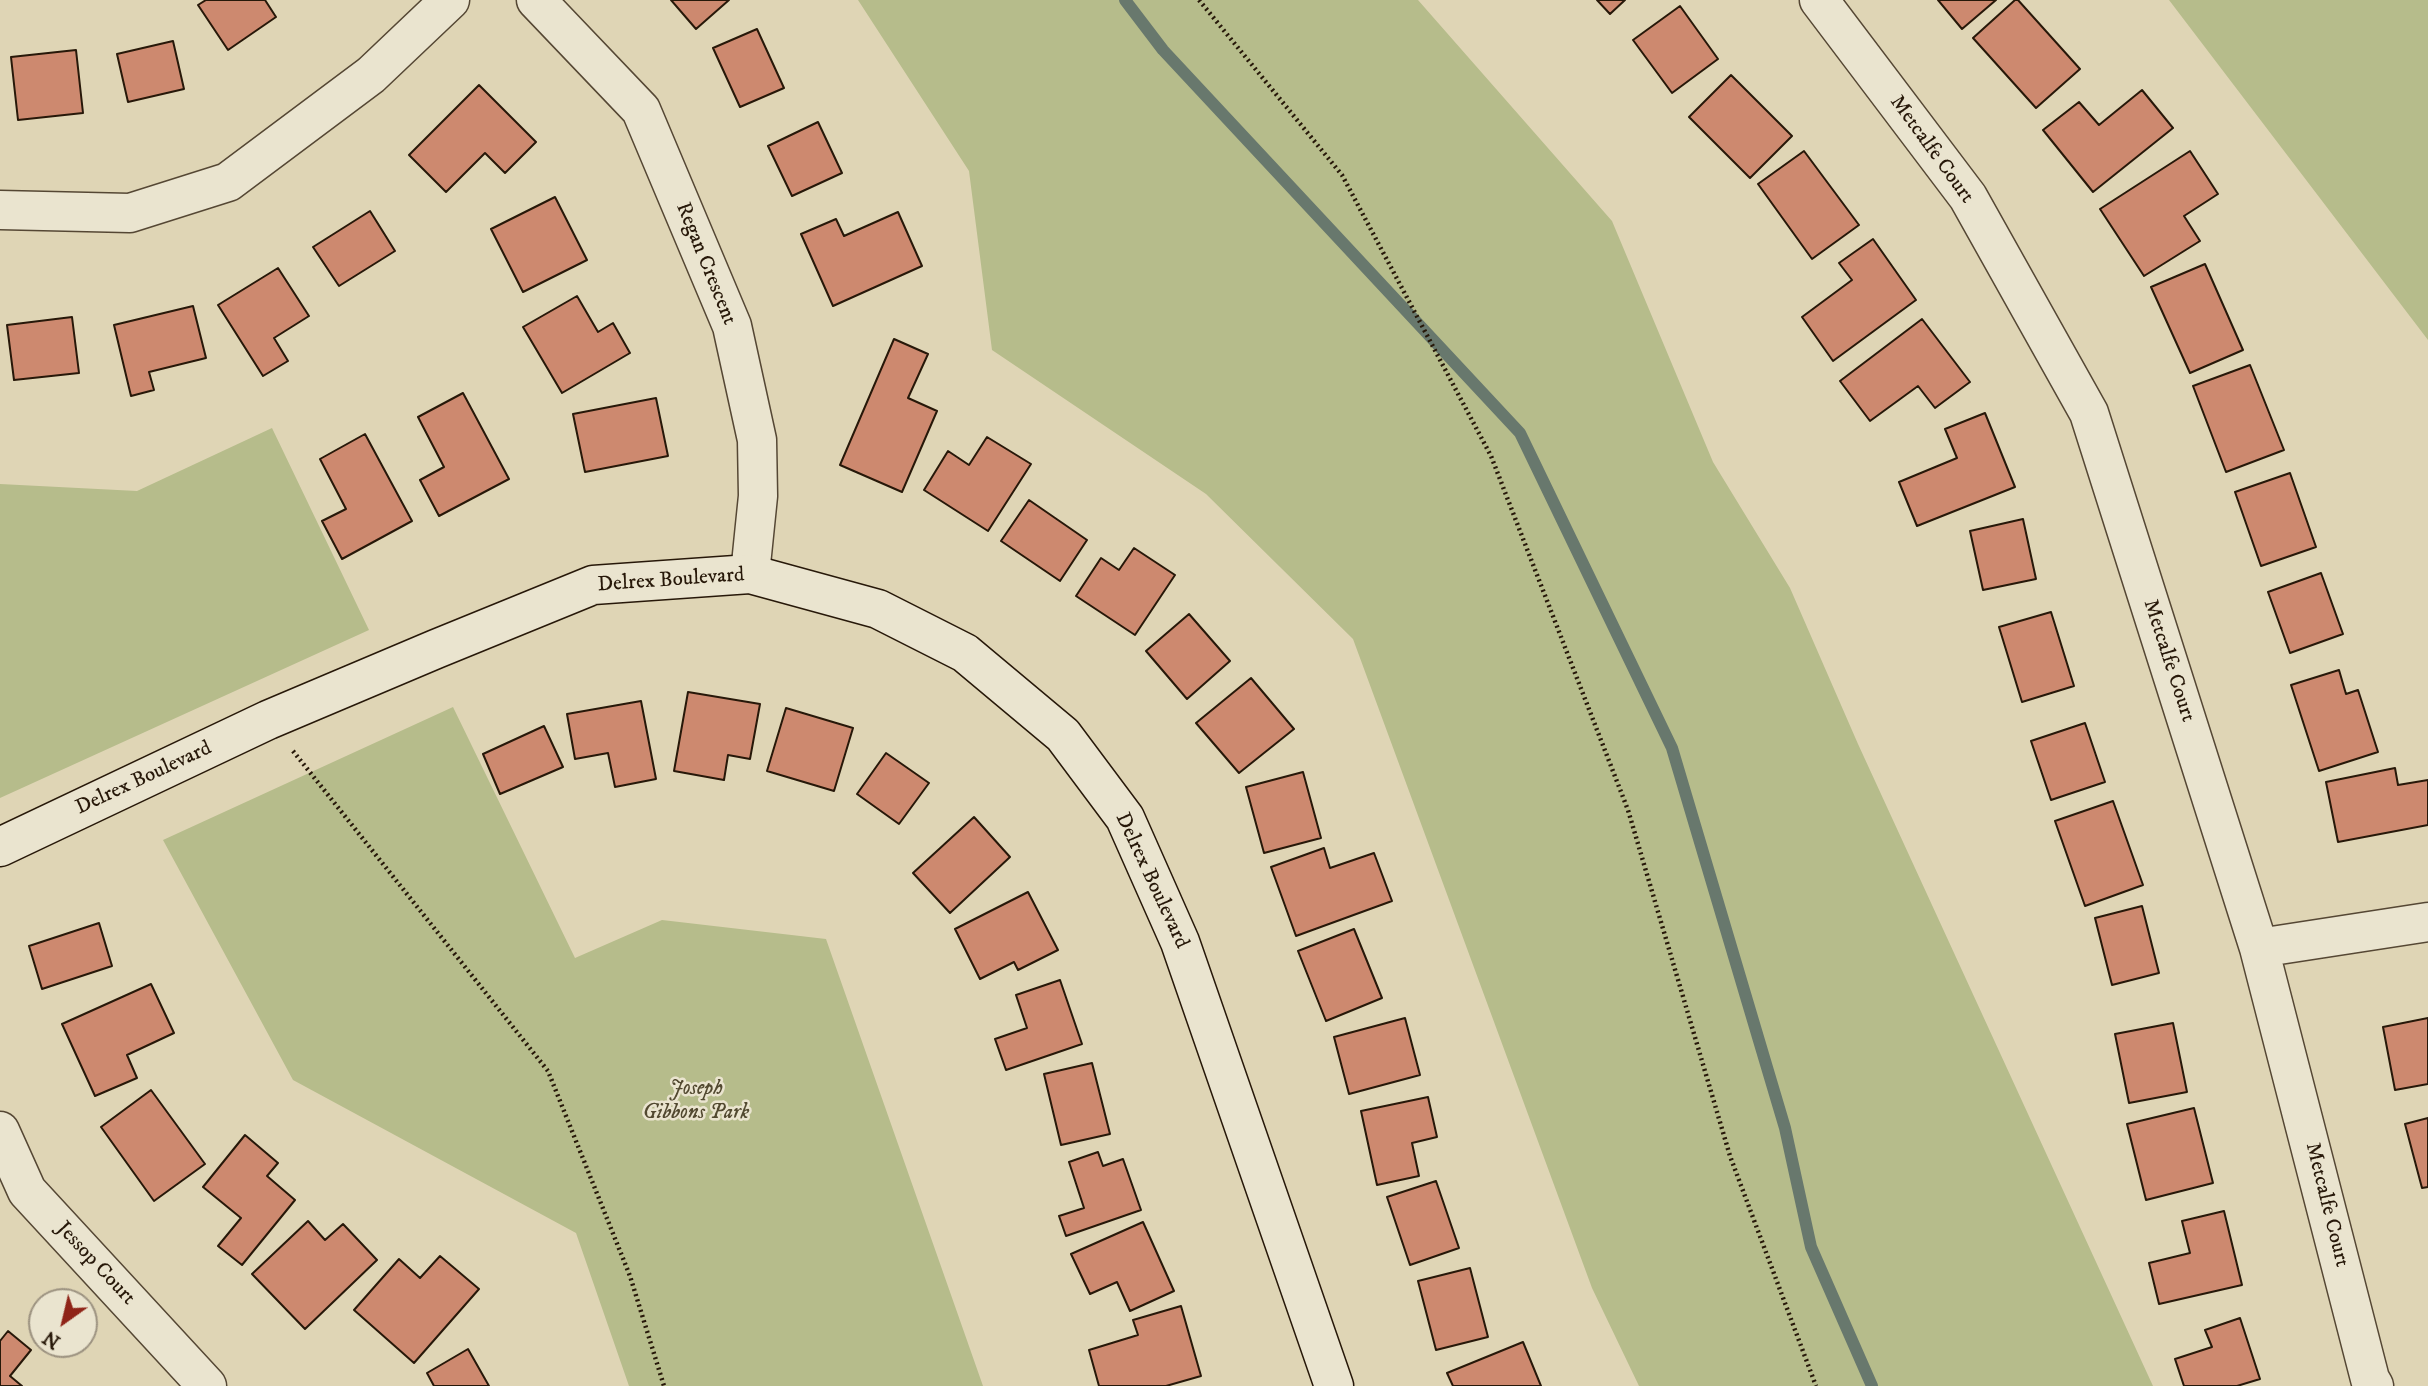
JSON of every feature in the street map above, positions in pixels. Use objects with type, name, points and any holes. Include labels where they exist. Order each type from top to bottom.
[{"type":"street","points":[[0,210],[130,213],[228,182],[371,75],[450,0]]},
{"type":"street","name":"Regan Crescent","points":[[536,0],[641,110],[732,326],[757,440],[758,496],[750,574]]},
{"type":"street","name":"Metcalfe Court","points":[[1819,0],[1968,197],[2089,413],[2259,948],[2374,1386]]},
{"type":"street","name":"Delrex Boulevard","points":[[0,847],[268,720],[593,585],[750,574],[878,609],[965,653],[1063,735],[1125,818],[1180,942],[1335,1386]]},
{"type":"street","points":[[2259,948],[2428,922]]},
{"type":"street","name":"Jessop Court","points":[[0,1131],[27,1191],[207,1386]]},
{"type":"path","points":[[1199,0],[1342,175],[1491,456],[1628,810],[1730,1156],[1816,1386]]},
{"type":"path","points":[[268,720],[548,1071],[630,1276],[664,1386]]},
{"type":"green space","points":[[858,0],[1418,0],[1612,221],[1713,462],[1790,588],[1858,744],[2153,1386],[1639,1386],[1592,1288],[1353,639],[1206,494],[992,350],[969,171]]},
{"type":"green space","points":[[2169,0],[2428,0],[2428,340]]},
{"type":"green space","points":[[272,428],[369,630],[0,798],[0,484],[137,491]]},
{"type":"green space","name":"Joseph Gibbons Park","points":[[453,707],[575,958],[662,920],[826,939],[983,1386],[629,1386],[576,1233],[293,1080],[163,840]]},
{"type":"building","points":[[206,0],[265,0],[276,17],[228,50],[198,5]]},
{"type":"building","points":[[671,0],[729,0],[696,29]]},
{"type":"building","points":[[1597,0],[1625,0],[1610,14]]},
{"type":"building","points":[[1938,0],[1996,0],[1962,29]]},
{"type":"building","points":[[2018,0],[2080,69],[2036,108],[1973,38]]},
{"type":"building","points":[[1680,6],[1718,59],[1672,93],[1633,40]]},
{"type":"building","points":[[757,29],[784,88],[740,107],[713,48]]},
{"type":"building","points":[[173,41],[184,89],[128,102],[117,54]]},
{"type":"building","points":[[76,50],[83,113],[18,120],[11,57]]},
{"type":"building","points":[[1731,75],[1792,136],[1750,178],[1689,117]]},
{"type":"building","points":[[479,85],[536,142],[505,173],[485,153],[446,192],[409,155]]},
{"type":"building","points":[[2142,90],[2173,128],[2093,192],[2043,130],[2079,102],[2099,125]]},
{"type":"building","points":[[818,122],[842,173],[792,196],[768,146]]},
{"type":"building","points":[[1804,151],[1859,225],[1812,259],[1758,184]]},
{"type":"building","points":[[2190,151],[2218,194],[2184,216],[2200,241],[2144,276],[2100,209]]},
{"type":"building","points":[[555,197],[587,260],[523,292],[491,229]]},
{"type":"building","points":[[370,211],[395,251],[339,286],[313,247]]},
{"type":"building","points":[[898,212],[922,266],[833,306],[801,234],[836,219],[844,236]]},
{"type":"building","points":[[1873,239],[1916,300],[1833,361],[1802,317],[1852,280],[1839,263]]},
{"type":"building","points":[[2205,264],[2243,350],[2190,373],[2151,287]]},
{"type":"building","points":[[278,268],[309,316],[274,338],[288,361],[263,376],[218,305]]},
{"type":"building","points":[[577,296],[598,332],[613,323],[630,353],[562,393],[523,327]]},
{"type":"building","points":[[193,306],[206,358],[149,372],[154,390],[131,396],[114,325]]},
{"type":"building","points":[[72,317],[79,373],[14,380],[7,325]]},
{"type":"building","points":[[1922,319],[1970,382],[1935,408],[1918,386],[1870,421],[1840,381]]},
{"type":"building","points":[[894,339],[928,354],[908,398],[937,411],[902,492],[840,465]]},
{"type":"building","points":[[2250,365],[2284,450],[2226,472],[2193,386]]},
{"type":"building","points":[[463,393],[509,479],[439,516],[420,480],[444,467],[418,417]]},
{"type":"building","points":[[656,398],[668,456],[585,472],[573,414]]},
{"type":"building","points":[[1985,413],[2015,487],[1917,526],[1899,482],[1957,458],[1945,429]]},
{"type":"building","points":[[365,434],[412,521],[342,559],[322,521],[346,509],[320,459]]},
{"type":"building","points":[[987,437],[1031,464],[988,531],[924,490],[948,451],[969,465]]},
{"type":"building","points":[[2290,473],[2316,547],[2261,566],[2235,492]]},
{"type":"building","points":[[1029,500],[1087,540],[1060,581],[1001,541]]},
{"type":"building","points":[[2023,519],[2036,579],[1983,590],[1970,531]]},
{"type":"building","points":[[1134,548],[1175,575],[1135,635],[1076,596],[1101,558],[1119,570]]},
{"type":"building","points":[[2321,573],[2343,634],[2290,653],[2268,592]]},
{"type":"building","points":[[2051,612],[2074,686],[2022,702],[1999,627]]},
{"type":"building","points":[[1189,614],[1230,661],[1187,699],[1146,651]]},
{"type":"building","points":[[2339,670],[2346,694],[2358,690],[2378,752],[2319,771],[2291,685]]},
{"type":"building","points":[[1251,678],[1294,729],[1239,773],[1196,723]]},
{"type":"building","points":[[688,692],[760,704],[750,759],[728,755],[724,780],[674,771]]},
{"type":"building","points":[[641,701],[656,779],[615,787],[608,753],[575,759],[567,714]]},
{"type":"building","points":[[786,708],[853,728],[834,791],[767,771]]},
{"type":"building","points":[[2085,723],[2105,782],[2051,800],[2031,741]]},
{"type":"building","points":[[544,726],[563,767],[500,794],[483,754]]},
{"type":"building","points":[[886,753],[929,783],[899,824],[857,794]]},
{"type":"building","points":[[2395,768],[2398,785],[2428,780],[2428,825],[2338,842],[2326,782]]},
{"type":"building","points":[[1303,772],[1321,838],[1264,853],[1246,787]]},
{"type":"building","points":[[2113,801],[2143,885],[2085,906],[2055,821]]},
{"type":"building","points":[[974,817],[1010,857],[950,913],[913,873]]},
{"type":"building","points":[[1324,848],[1330,868],[1374,853],[1392,901],[1296,936],[1271,867]]},
{"type":"building","points":[[1028,892],[1058,950],[1018,970],[1014,962],[980,979],[955,929]]},
{"type":"building","points":[[2142,906],[2159,973],[2112,985],[2095,918]]},
{"type":"building","points":[[99,923],[112,966],[42,989],[29,946]]},
{"type":"building","points":[[1354,929],[1382,998],[1326,1021],[1298,951]]},
{"type":"building","points":[[1060,980],[1082,1044],[1006,1070],[995,1039],[1027,1028],[1016,995]]},
{"type":"building","points":[[151,984],[174,1033],[127,1055],[137,1078],[95,1096],[62,1024]]},
{"type":"building","points":[[1405,1018],[1420,1075],[1349,1094],[1334,1037]]},
{"type":"building","points":[[2428,1018],[2428,1084],[2395,1090],[2383,1027]]},
{"type":"building","points":[[2173,1023],[2187,1092],[2129,1103],[2115,1034]]},
{"type":"building","points":[[1092,1063],[1110,1134],[1061,1145],[1044,1074]]},
{"type":"building","points":[[151,1090],[205,1164],[154,1201],[101,1127]]},
{"type":"building","points":[[1428,1097],[1437,1137],[1412,1143],[1419,1176],[1377,1185],[1361,1111]]},
{"type":"building","points":[[2194,1108],[2213,1183],[2146,1200],[2127,1124]]},
{"type":"building","points":[[2428,1118],[2428,1187],[2422,1188],[2405,1124]]},
{"type":"building","points":[[245,1135],[278,1163],[267,1176],[295,1200],[242,1265],[218,1246],[241,1218],[203,1187]]},
{"type":"building","points":[[1098,1152],[1103,1166],[1123,1159],[1141,1210],[1066,1236],[1059,1216],[1084,1208],[1069,1162]]},
{"type":"building","points":[[1436,1181],[1459,1248],[1410,1265],[1387,1197]]},
{"type":"building","points":[[2224,1211],[2242,1285],[2159,1304],[2149,1263],[2190,1253],[2182,1221]]},
{"type":"building","points":[[308,1221],[325,1240],[343,1224],[377,1260],[305,1329],[252,1274]]},
{"type":"building","points":[[1143,1222],[1174,1291],[1130,1311],[1117,1282],[1090,1294],[1071,1254]]},
{"type":"building","points":[[440,1256],[479,1289],[414,1363],[354,1310],[399,1259],[420,1278]]},
{"type":"building","points":[[1470,1268],[1488,1337],[1436,1350],[1418,1281]]},
{"type":"building","points":[[1181,1306],[1201,1376],[1166,1386],[1099,1386],[1089,1350],[1138,1335],[1133,1320]]},
{"type":"building","points":[[2240,1318],[2260,1379],[2237,1386],[2184,1386],[2175,1359],[2212,1347],[2205,1330]]},
{"type":"building","points":[[8,1331],[28,1348],[28,1354],[10,1376],[22,1386],[0,1386],[0,1341]]},
{"type":"building","points":[[1523,1342],[1541,1386],[1453,1386],[1447,1373]]},
{"type":"building","points":[[468,1349],[489,1386],[434,1386],[427,1373]]},
{"type":"waterway","points":[[1125,0],[1163,50],[1520,433],[1672,748],[1785,1128],[1811,1247],[1872,1386]]}]
